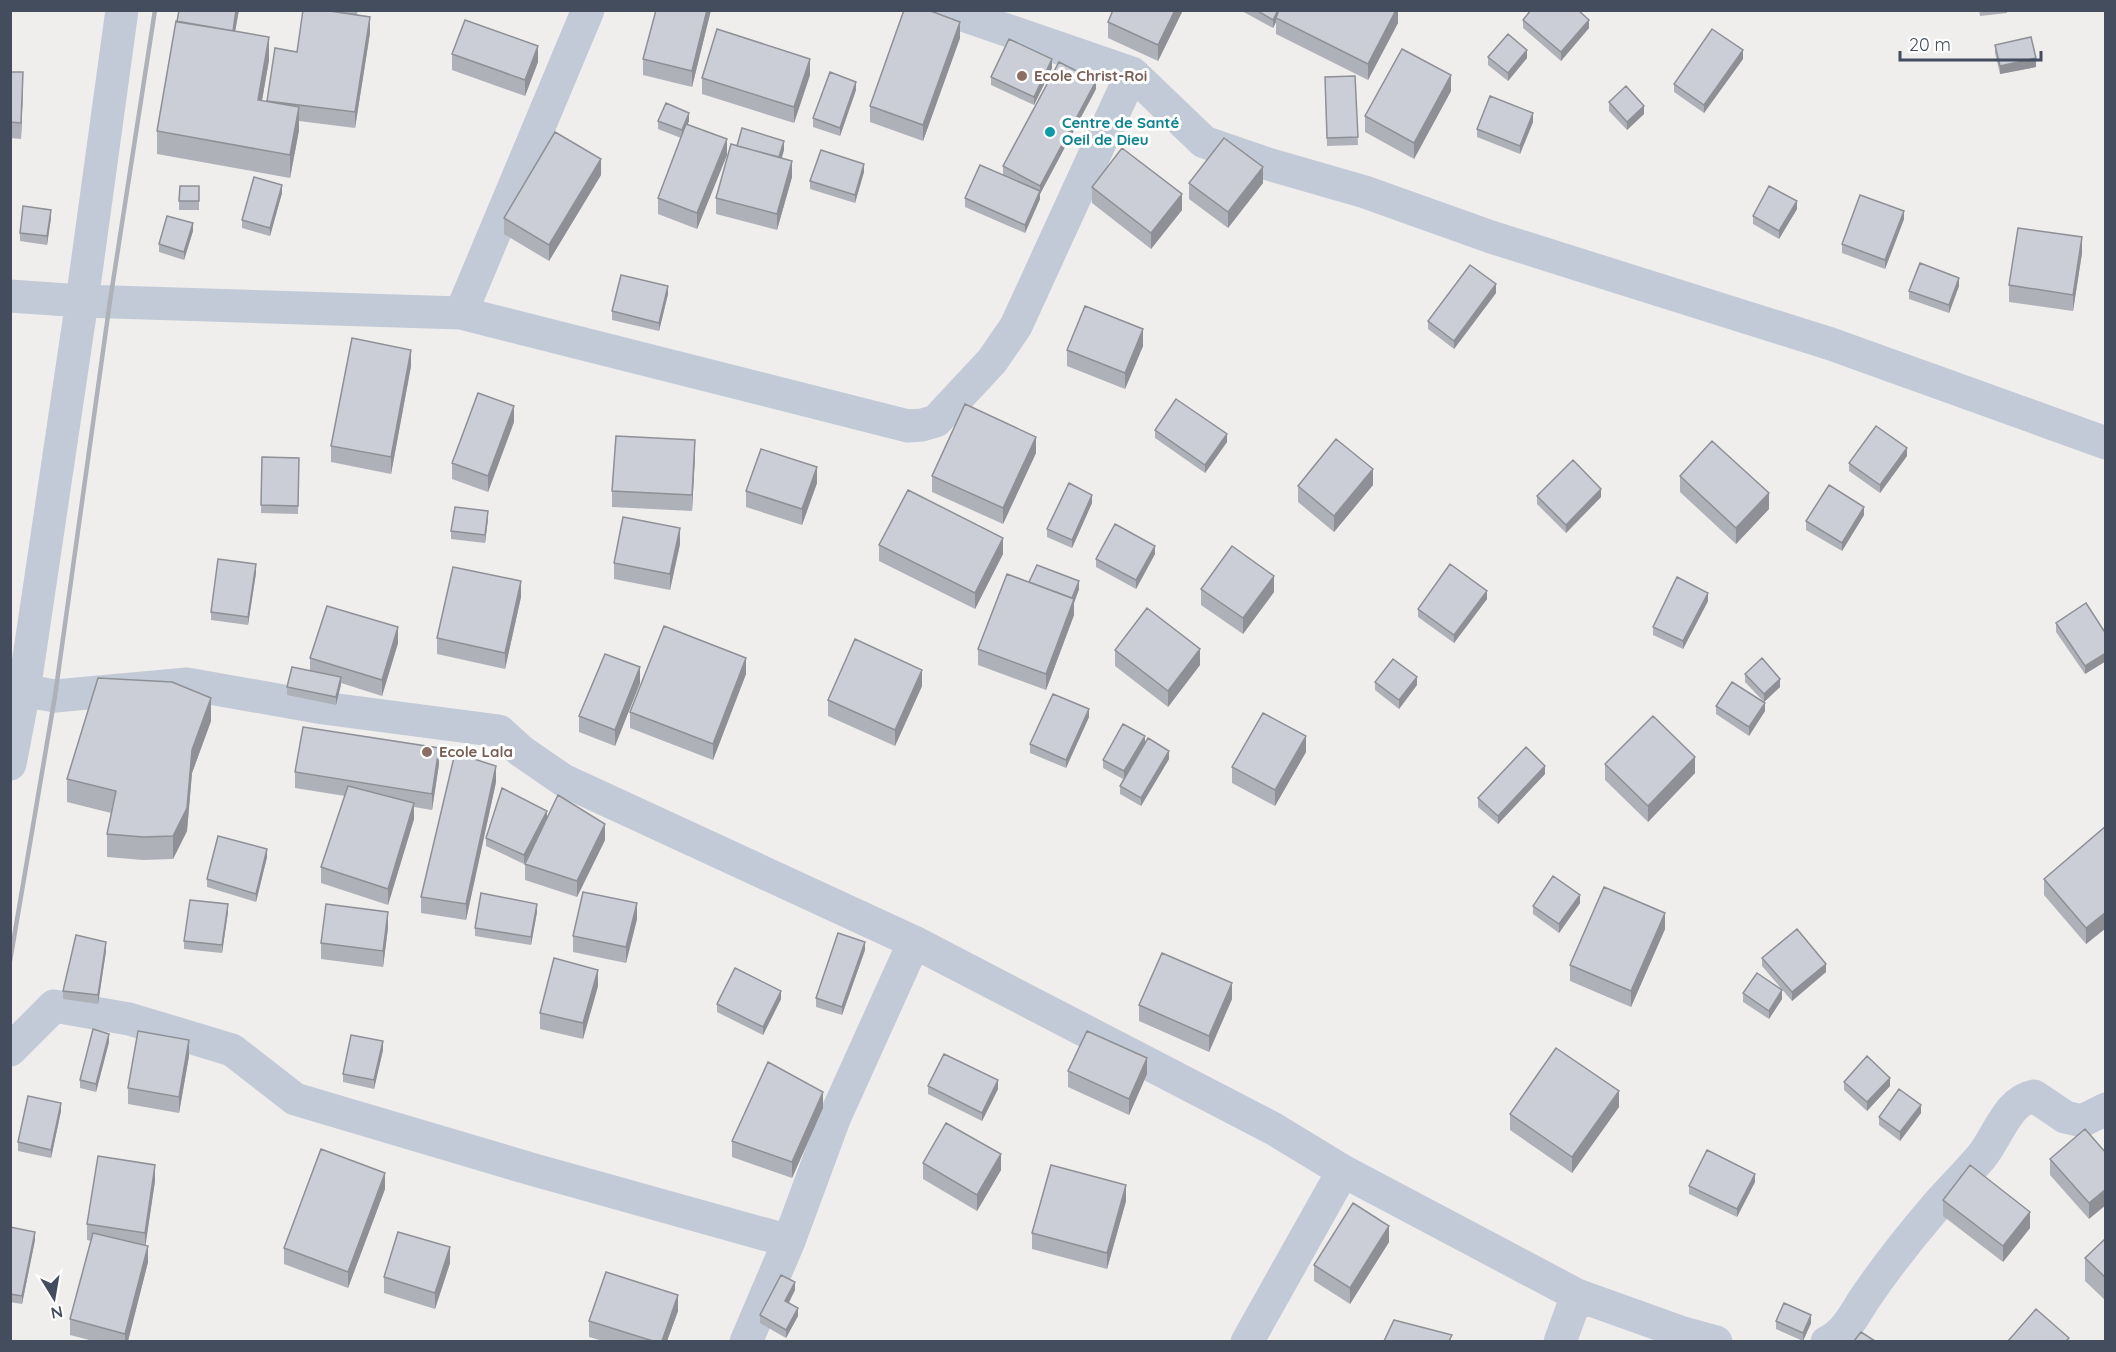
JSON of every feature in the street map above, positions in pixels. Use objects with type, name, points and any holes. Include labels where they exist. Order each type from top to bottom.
[{"type":"street","points":[[10,764],[17,689],[82,301],[122,10]]},
{"type":"street","points":[[461,313],[588,10]]},
{"type":"street","points":[[948,10],[1132,73],[1204,142],[1268,164],[1365,192],[1491,237],[1831,344],[2106,443]]},
{"type":"street","points":[[10,296],[82,301],[461,313],[908,426],[922,425],[936,421],[992,362],[1016,326],[1132,73]]},
{"type":"street","points":[[17,689],[55,696],[187,684],[323,708],[499,731],[521,751],[563,780],[915,942],[1274,1129],[1342,1171],[1577,1295],[1683,1334],[1716,1341]]},
{"type":"street","points":[[746,1341],[789,1241],[834,1119],[915,942]]},
{"type":"street","points":[[10,1050],[54,1006],[129,1019],[232,1050],[295,1099],[531,1169],[789,1241]]},
{"type":"street","points":[[1827,1341],[1850,1322],[1874,1285],[1932,1210],[1983,1155],[2013,1107],[2025,1097],[2034,1096],[2065,1117],[2082,1121],[2106,1109]]},
{"type":"street","points":[[1247,1341],[1342,1171]]},
{"type":"street","points":[[1560,1341],[1577,1295]]},
{"type":"building","points":[[179,10],[236,10],[233,31],[177,22]]},
{"type":"building","points":[[303,10],[323,10],[370,17],[355,112],[267,101],[275,48],[297,52]]},
{"type":"building","points":[[656,10],[707,10],[692,71],[643,59]]},
{"type":"building","points":[[904,10],[928,10],[960,22],[923,125],[870,106]]},
{"type":"building","points":[[1113,10],[1175,10],[1158,45],[1108,22]]},
{"type":"building","points":[[1256,10],[1278,10],[1273,20]]},
{"type":"building","points":[[1279,10],[1396,10],[1368,64],[1276,18]]},
{"type":"building","points":[[1531,10],[1578,10],[1589,20],[1561,52],[1523,20]]},
{"type":"building","points":[[465,20],[538,46],[525,80],[452,54]]},
{"type":"building","points":[[176,21],[269,37],[258,100],[299,107],[290,155],[157,131]]},
{"type":"building","points":[[717,29],[810,59],[794,107],[702,78]]},
{"type":"building","points":[[1712,29],[1743,50],[1704,105],[1674,84]]},
{"type":"building","points":[[1508,34],[1527,50],[1508,73],[1488,57]]},
{"type":"building","points":[[2031,37],[2036,58],[2000,66],[1995,45]]},
{"type":"building","name":"Ecole Christ-Roi","points":[[1009,39],[1052,59],[1034,97],[991,77]]},
{"type":"building","points":[[1402,49],[1451,75],[1414,143],[1365,116]]},
{"type":"building","name":"Centre de Santé Oeil de Dieu","points":[[1059,62],[1096,81],[1040,186],[1003,166]]},
{"type":"building","points":[[10,72],[23,72],[21,123],[10,122]]},
{"type":"building","points":[[830,72],[856,82],[840,128],[813,118]]},
{"type":"building","points":[[1355,76],[1358,137],[1327,138],[1325,77]]},
{"type":"building","points":[[1626,86],[1644,106],[1627,122],[1609,102]]},
{"type":"building","points":[[1490,96],[1533,113],[1520,146],[1477,129]]},
{"type":"building","points":[[666,103],[689,113],[682,130],[658,121]]},
{"type":"building","points":[[686,124],[727,139],[697,213],[658,198]]},
{"type":"building","points":[[742,128],[784,141],[779,157],[737,146]]},
{"type":"building","points":[[555,132],[601,159],[549,245],[504,218]]},
{"type":"building","points":[[1224,138],[1263,167],[1228,212],[1189,183]]},
{"type":"building","points":[[731,144],[792,161],[777,214],[716,198]]},
{"type":"building","points":[[1122,148],[1182,194],[1151,233],[1092,187]]},
{"type":"building","points":[[821,150],[864,164],[855,195],[810,181]]},
{"type":"building","points":[[980,165],[1040,191],[1025,225],[965,198]]},
{"type":"building","points":[[254,177],[282,185],[270,228],[242,220]]},
{"type":"building","points":[[180,186],[199,186],[199,201],[179,201]]},
{"type":"building","points":[[1769,186],[1797,201],[1779,231],[1753,216]]},
{"type":"building","points":[[1860,195],[1904,211],[1885,260],[1842,244]]},
{"type":"building","points":[[23,206],[51,210],[47,236],[20,233]]},
{"type":"building","points":[[167,216],[193,223],[184,252],[159,244]]},
{"type":"building","points":[[2018,228],[2082,237],[2073,295],[2009,285]]},
{"type":"building","points":[[1920,263],[1959,278],[1949,305],[1909,291]]},
{"type":"building","points":[[1470,265],[1496,284],[1454,341],[1428,321]]},
{"type":"building","points":[[621,275],[668,286],[659,323],[612,311]]},
{"type":"building","points":[[1085,306],[1143,329],[1125,373],[1067,350]]},
{"type":"building","points":[[352,338],[411,350],[391,457],[331,446]]},
{"type":"building","points":[[478,393],[514,406],[488,476],[452,463]]},
{"type":"building","points":[[1176,399],[1227,434],[1205,465],[1155,430]]},
{"type":"building","points":[[965,404],[1036,437],[1003,508],[932,476]]},
{"type":"building","points":[[1876,426],[1907,448],[1880,485],[1849,463]]},
{"type":"building","points":[[616,436],[695,440],[692,495],[612,491]]},
{"type":"building","points":[[1336,439],[1373,469],[1334,516],[1298,486]]},
{"type":"building","points":[[1712,441],[1769,493],[1736,528],[1680,476]]},
{"type":"building","points":[[761,449],[817,467],[802,509],[746,491]]},
{"type":"building","points":[[262,457],[299,458],[298,506],[261,505]]},
{"type":"building","points":[[1573,460],[1601,489],[1566,525],[1537,496]]},
{"type":"building","points":[[1069,483],[1092,495],[1072,540],[1047,529]]},
{"type":"building","points":[[1829,485],[1864,507],[1842,543],[1806,521]]},
{"type":"building","points":[[908,490],[1003,538],[975,593],[879,545]]},
{"type":"building","points":[[455,507],[488,511],[485,535],[451,531]]},
{"type":"building","points":[[623,517],[680,528],[670,574],[614,563]]},
{"type":"building","points":[[1115,524],[1155,546],[1136,580],[1096,559]]},
{"type":"building","points":[[1232,546],[1274,576],[1243,618],[1201,589]]},
{"type":"building","points":[[218,559],[256,564],[248,617],[211,612]]},
{"type":"building","points":[[1450,564],[1487,591],[1454,635],[1418,609]]},
{"type":"building","points":[[1037,565],[1079,581],[1072,598],[1029,582]]},
{"type":"building","points":[[453,567],[521,581],[505,653],[437,638]]},
{"type":"building","points":[[1007,574],[1074,599],[1046,674],[978,649]]},
{"type":"building","points":[[1677,577],[1708,593],[1683,641],[1653,627]]},
{"type":"building","points":[[2086,603],[2106,634],[2106,653],[2085,666],[2056,623]]},
{"type":"building","points":[[327,606],[398,627],[382,680],[310,658]]},
{"type":"building","points":[[1147,608],[1200,649],[1168,691],[1115,650]]},
{"type":"building","points":[[664,626],[746,658],[713,744],[630,712]]},
{"type":"building","points":[[855,639],[922,670],[895,730],[828,700]]},
{"type":"building","points":[[605,654],[640,667],[615,730],[579,716]]},
{"type":"building","points":[[1762,658],[1780,679],[1764,694],[1745,674]]},
{"type":"building","points":[[1393,659],[1417,677],[1399,700],[1375,682]]},
{"type":"building","points":[[292,667],[341,677],[336,697],[287,687]]},
{"type":"building","points":[[98,678],[172,682],[211,698],[192,750],[187,808],[173,836],[143,837],[107,834],[116,791],[67,779]]},
{"type":"building","points":[[1732,682],[1765,703],[1749,727],[1716,706]]},
{"type":"building","points":[[1053,694],[1089,709],[1066,760],[1030,744]]},
{"type":"building","points":[[1263,713],[1306,736],[1275,790],[1232,767]]},
{"type":"building","points":[[1653,716],[1695,757],[1648,806],[1605,764]]},
{"type":"building","points":[[1123,724],[1145,736],[1124,771],[1103,760]]},
{"type":"building","points":[[303,727],[439,748],[432,794],[295,772]]},
{"type":"building","points":[[1148,738],[1169,751],[1141,798],[1120,786]]},
{"type":"building","points":[[1526,747],[1545,766],[1498,816],[1478,798]]},
{"type":"building","points":[[455,753],[496,766],[466,904],[421,897]]},
{"type":"building","points":[[348,786],[414,803],[388,889],[321,867]]},
{"type":"building","points":[[502,788],[547,811],[524,855],[486,838]]},
{"type":"building","points":[[558,795],[605,824],[577,881],[525,864]]},
{"type":"building","points":[[2106,826],[2106,912],[2086,928],[2044,879]]},
{"type":"building","points":[[218,836],[267,849],[256,894],[207,879]]},
{"type":"building","points":[[1553,876],[1580,895],[1559,924],[1533,906]]},
{"type":"building","points":[[1604,887],[1665,913],[1631,991],[1570,965]]},
{"type":"building","points":[[583,892],[637,903],[626,947],[573,936]]},
{"type":"building","points":[[481,893],[537,904],[531,937],[475,928]]},
{"type":"building","points":[[190,900],[228,904],[222,945],[184,941]]},
{"type":"building","points":[[326,904],[388,912],[383,951],[321,943]]},
{"type":"building","points":[[1797,929],[1826,964],[1792,992],[1762,958]]},
{"type":"building","points":[[838,933],[865,942],[842,1007],[816,998]]},
{"type":"building","points":[[76,935],[106,942],[98,995],[63,991]]},
{"type":"building","points":[[1162,953],[1232,983],[1209,1036],[1139,1005]]},
{"type":"building","points":[[554,958],[598,970],[583,1023],[540,1013]]},
{"type":"building","points":[[735,968],[781,991],[763,1027],[717,1004]]},
{"type":"building","points":[[1757,973],[1782,990],[1769,1011],[1743,993]]},
{"type":"building","points":[[93,1029],[109,1034],[96,1084],[80,1080]]},
{"type":"building","points":[[138,1031],[189,1040],[179,1097],[128,1088]]},
{"type":"building","points":[[1087,1031],[1147,1058],[1129,1099],[1068,1071]]},
{"type":"building","points":[[351,1035],[383,1041],[374,1080],[343,1074]]},
{"type":"building","points":[[1556,1048],[1619,1091],[1572,1157],[1510,1114]]},
{"type":"building","points":[[944,1054],[998,1080],[982,1113],[928,1086]]},
{"type":"building","points":[[1867,1056],[1890,1078],[1867,1102],[1844,1082]]},
{"type":"building","points":[[768,1062],[823,1092],[792,1162],[732,1141]]},
{"type":"building","points":[[1899,1089],[1921,1105],[1900,1132],[1879,1117]]},
{"type":"building","points":[[28,1096],[61,1103],[51,1150],[18,1142]]},
{"type":"building","points":[[946,1123],[1001,1154],[977,1195],[923,1163]]},
{"type":"building","points":[[2085,1129],[2106,1153],[2106,1189],[2089,1203],[2050,1159]]},
{"type":"building","points":[[321,1149],[385,1173],[348,1272],[284,1248]]},
{"type":"building","points":[[1707,1150],[1755,1174],[1737,1209],[1689,1186]]},
{"type":"building","points":[[98,1156],[155,1165],[145,1233],[87,1224]]},
{"type":"building","points":[[1051,1165],[1126,1185],[1107,1253],[1032,1233]]},
{"type":"building","points":[[1970,1165],[2030,1212],[2003,1246],[1943,1200]]},
{"type":"building","points":[[1353,1203],[1389,1226],[1350,1288],[1314,1265]]},
{"type":"building","points":[[10,1227],[35,1232],[22,1296],[10,1294]]},
{"type":"building","points":[[398,1232],[450,1247],[435,1293],[384,1277]]},
{"type":"building","points":[[93,1233],[148,1246],[125,1334],[70,1319]]},
{"type":"building","points":[[2106,1238],[2106,1278],[2085,1258]]},
{"type":"building","points":[[606,1272],[678,1295],[662,1341],[653,1341],[589,1321]]},
{"type":"building","points":[[781,1275],[795,1282],[785,1301],[798,1308],[786,1330],[760,1315]]},
{"type":"building","points":[[1784,1303],[1811,1315],[1803,1333],[1776,1321]]},
{"type":"building","points":[[2036,1309],[2069,1338],[2066,1341],[2008,1341]]},
{"type":"building","points":[[1394,1320],[1452,1335],[1449,1341],[1384,1341]]},
{"type":"building","points":[[1861,1332],[1875,1341],[1854,1341]]},
{"type":"railway","points":[[10,961],[55,696],[110,301],[155,10]]},
{"type":"place","name":"Ecole Christ-Roi","points":[[1022,76]]},
{"type":"place","name":"Centre de Santé Oeil de Dieu","points":[[1050,132]]},
{"type":"place","name":"Ecole Lala","points":[[427,752]]}]
